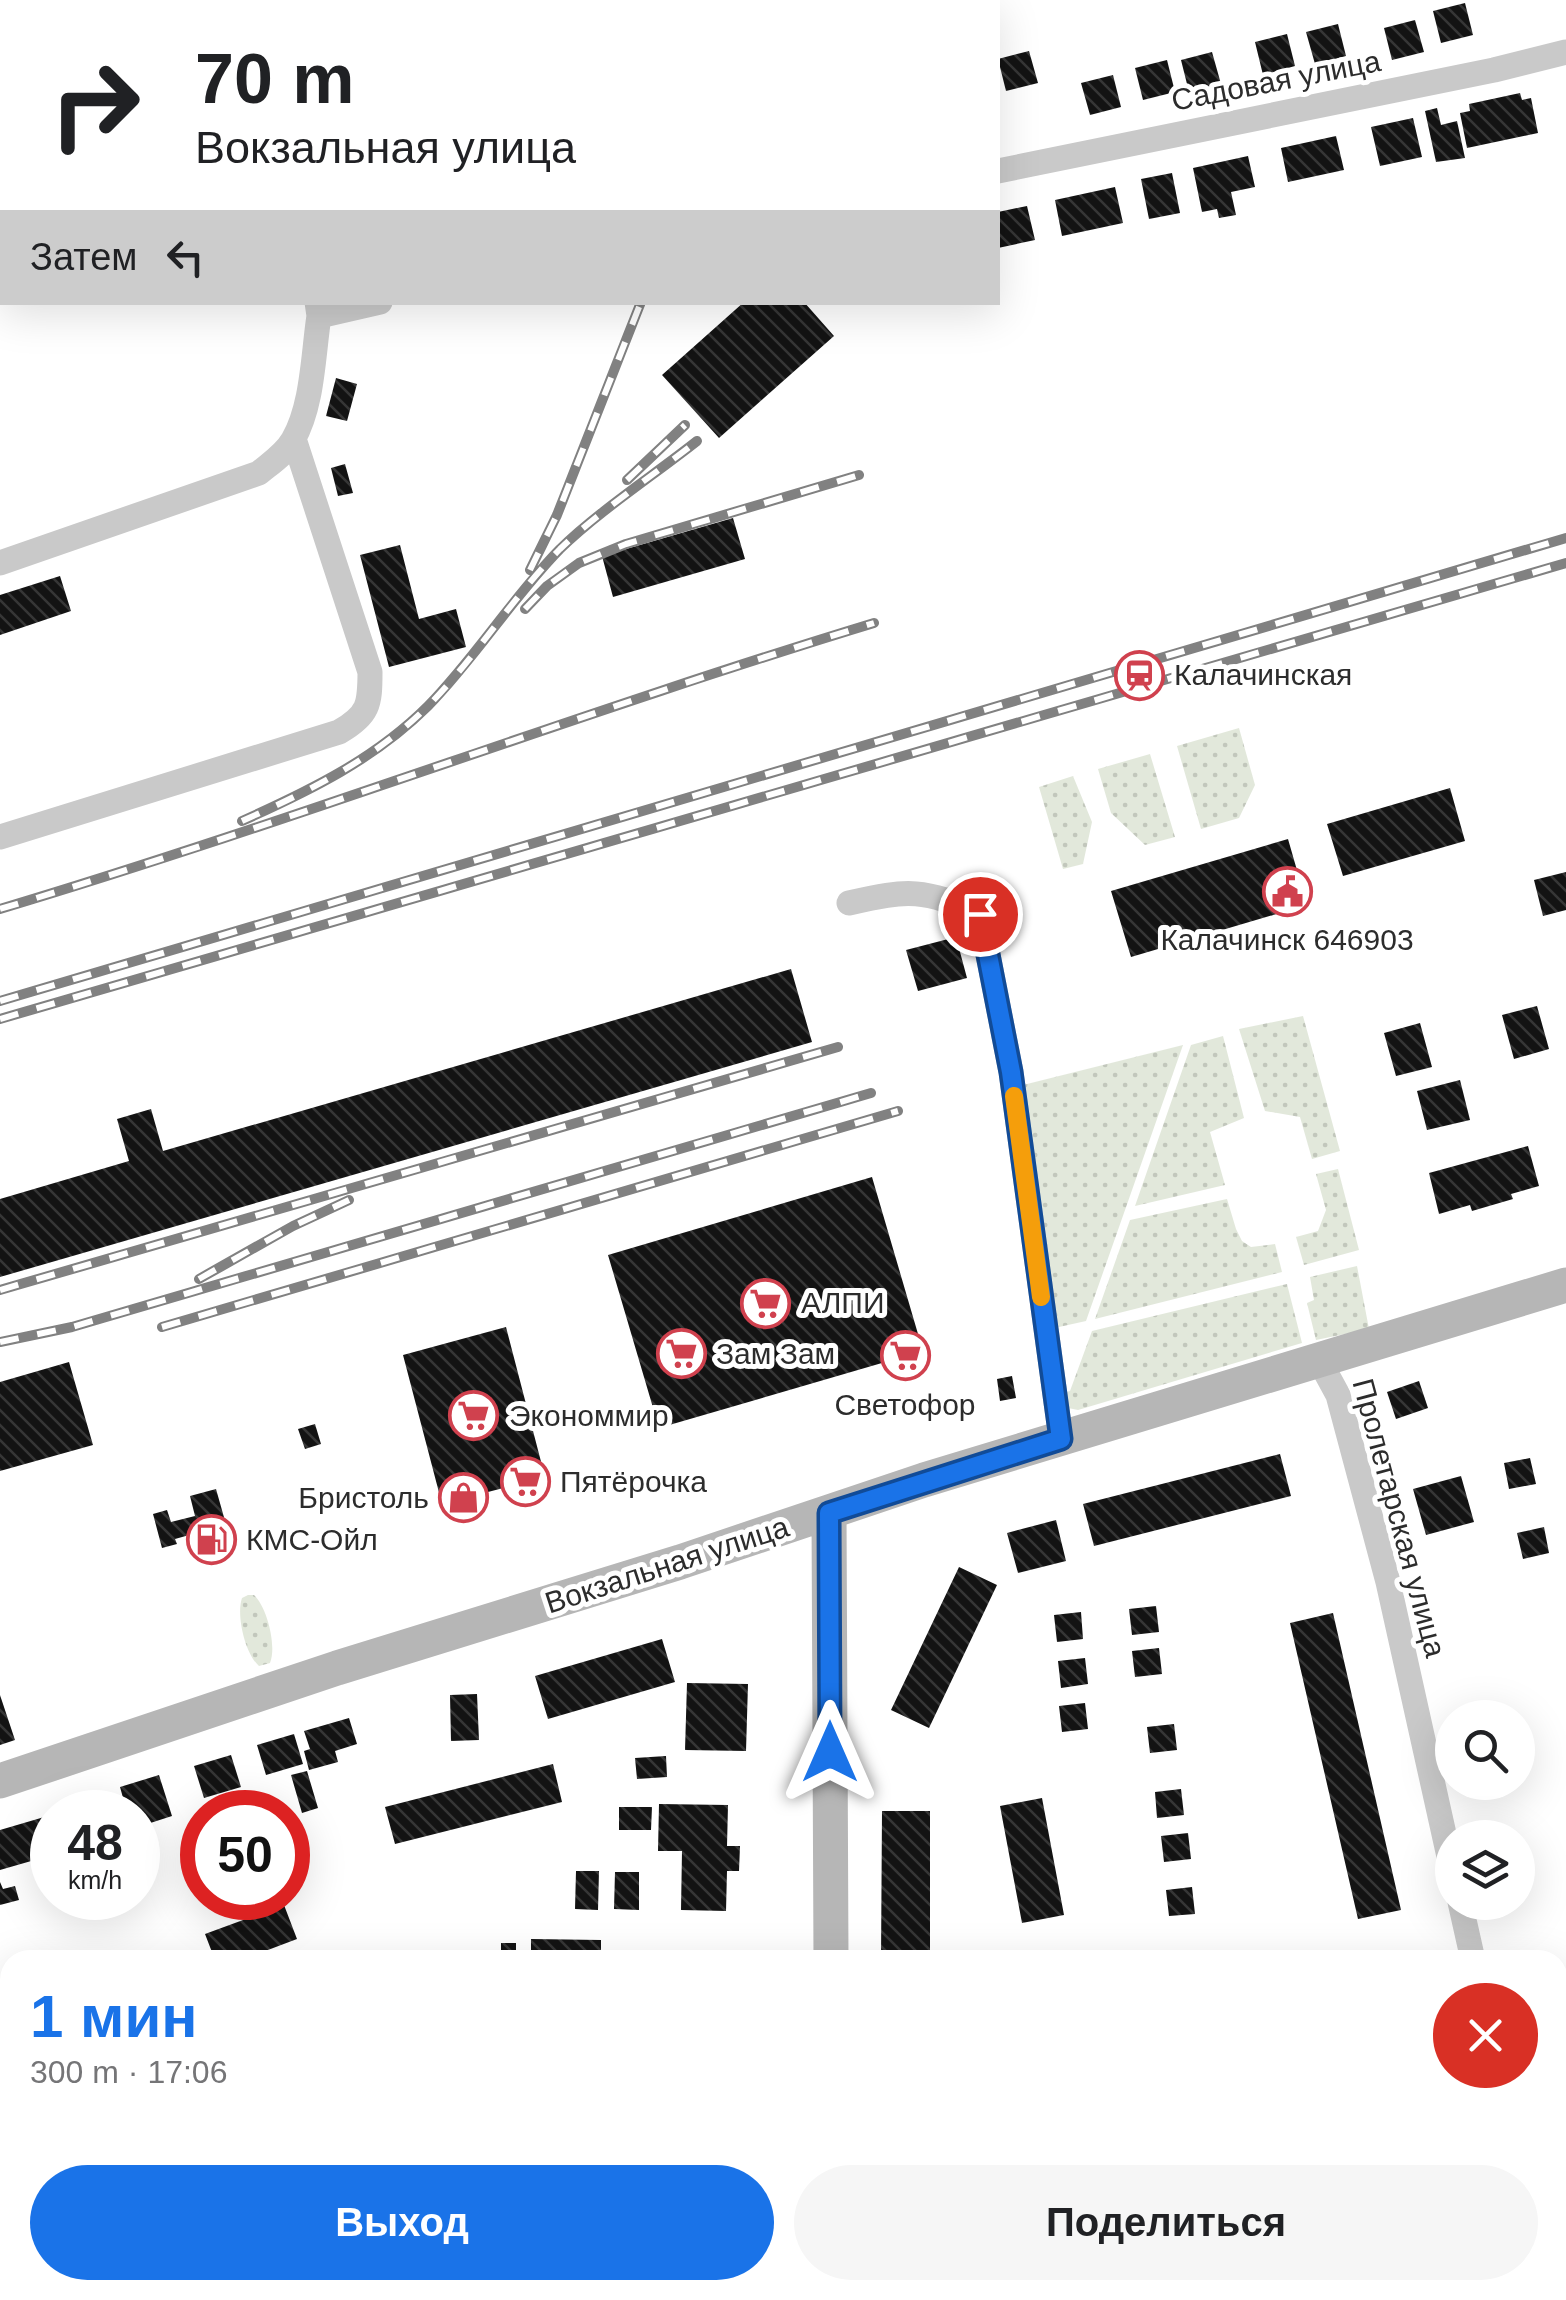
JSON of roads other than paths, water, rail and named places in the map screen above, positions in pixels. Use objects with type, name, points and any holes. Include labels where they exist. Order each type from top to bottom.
[{"type":"main road","name":"Вокзальная улица","points":[[0,1781],[337,1668],[1061,1439],[1566,1285]]},
{"type":"main road","points":[[829,1513],[831,1950]]},
{"type":"street","name":"Садовая улица","points":[[1000,171],[1566,52]]},
{"type":"street","points":[[0,563],[259,473],[294,439],[304,408],[318,309],[353,305]]},
{"type":"street","points":[[0,838],[340,732],[357,722],[370,702],[370,672],[294,439]]},
{"type":"street","points":[[850,903],[899,892],[924,892],[980,914],[1011,1072],[1061,1439]]},
{"type":"street","name":"Пролетарская улица","points":[[1318,1360],[1338,1396],[1388,1582],[1441,1820]]},
{"type":"street","points":[[1464,1920],[1470,1950]]},
{"type":"railway","points":[[530,570],[557,515],[640,305]]},
{"type":"railway","points":[[627,480],[685,425]]},
{"type":"railway","points":[[242,821],[340,772],[408,725],[445,687],[560,549],[697,441]]},
{"type":"railway","points":[[525,609],[547,586],[579,563],[626,544],[859,475]]},
{"type":"railway","points":[[0,1001],[1566,538]]},
{"type":"railway","points":[[0,1019],[1566,563]]},
{"type":"railway","points":[[0,909],[874,623]]},
{"type":"railway","points":[[0,1290],[838,1047]]},
{"type":"railway","points":[[0,1342],[72,1327],[871,1093]]},
{"type":"railway","points":[[162,1327],[898,1111]]},
{"type":"railway","points":[[199,1279],[293,1226],[349,1200]]},
{"type":"place","name":"Калачинская","points":[[1139,675]]},
{"type":"place","name":"Калачинск 646903","points":[[1287,891]]},
{"type":"place","name":"АЛПИ","points":[[766,1303]]},
{"type":"place","name":"Зам Зам","points":[[681,1354]]},
{"type":"place","name":"Светофор","points":[[905,1356]]},
{"type":"place","name":"Экономмир","points":[[474,1416]]},
{"type":"place","name":"Пятёрочка","points":[[525,1482]]},
{"type":"place","name":"Бристоль","points":[[464,1498]]},
{"type":"place","name":"КМС-Ойл","points":[[211,1540]]}]
